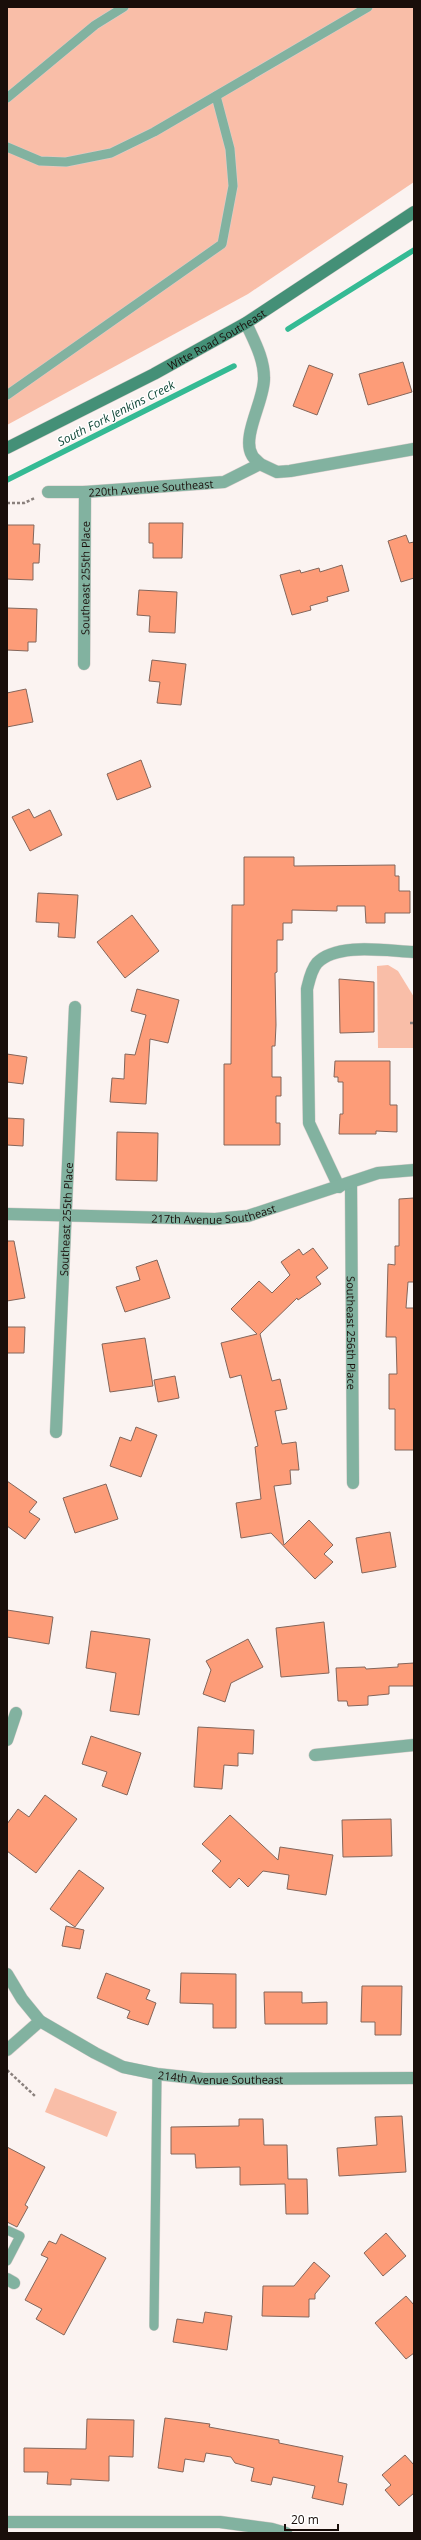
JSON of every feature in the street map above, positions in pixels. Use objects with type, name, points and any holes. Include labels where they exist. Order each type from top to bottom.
[{"type":"street","name":"Witte Road Southeast","points":[[7,448],[154,374],[246,323],[414,212]]},
{"type":"street","points":[[246,323],[263,360],[263,396],[251,429],[249,445],[251,455],[260,464],[277,472],[290,471],[414,450]]},
{"type":"street","name":"220th Avenue Southeast","points":[[48,492],[85,492],[224,482],[260,464]]},
{"type":"street","name":"Southeast 255th Place","points":[[84,664],[85,492]]},
{"type":"street","points":[[339,1187],[313,1136],[307,1109],[306,989],[317,964],[329,955],[343,950],[414,952]]},
{"type":"street","name":"Southeast 255th Place","points":[[56,1432],[75,1007]]},
{"type":"street","name":"217th Avenue Southeast","points":[[7,1214],[215,1220],[248,1216],[378,1173],[414,1170]]},
{"type":"street","name":"Southeast 256th Place","points":[[351,1183],[353,1483]]},
{"type":"street","points":[[7,1740],[16,1713]]},
{"type":"street","points":[[315,1755],[414,1745]]},
{"type":"street","name":"214th Avenue Southeast","points":[[7,1974],[22,2000],[40,2021],[95,2053],[123,2066],[157,2074],[203,2079],[414,2078]]},
{"type":"street","points":[[7,2050],[40,2021]]},
{"type":"street","points":[[7,2522],[220,2522],[272,2529],[286,2533]]},
{"type":"lane","points":[[7,98],[95,25],[124,7]]},
{"type":"lane","points":[[7,147],[40,161],[66,162],[111,153],[154,132],[368,7]]},
{"type":"lane","points":[[7,396],[222,244],[233,186],[230,149],[216,96]]},
{"type":"lane","points":[[154,2326],[157,2074]]},
{"type":"lane","points":[[7,2230],[20,2236],[7,2261]]},
{"type":"path","points":[[7,503],[24,503],[48,492]]},
{"type":"path","points":[[7,2070],[35,2096]]},
{"type":"shaded area","points":[[7,7],[414,7],[414,182],[248,294],[7,425]]},
{"type":"shaded area","points":[[388,965],[398,971],[414,997],[414,1048],[378,1048],[377,966]]},
{"type":"shaded area","points":[[55,2088],[117,2112],[107,2137],[45,2112]]},
{"type":"building","points":[[403,362],[412,392],[368,405],[359,374]]},
{"type":"building","points":[[309,365],[333,374],[317,415],[293,406]]},
{"type":"building","points":[[149,523],[183,523],[182,558],[153,558],[153,543],[149,543]]},
{"type":"building","points":[[7,525],[34,525],[33,544],[40,544],[39,563],[33,563],[33,580],[7,579]]},
{"type":"building","points":[[406,535],[409,543],[414,542],[414,578],[401,582],[388,541]]},
{"type":"building","points":[[342,565],[349,591],[327,597],[328,601],[310,606],[311,610],[292,615],[280,575],[300,570],[301,573],[319,568],[320,572]]},
{"type":"building","points":[[139,590],[177,592],[175,633],[149,632],[150,616],[137,615]]},
{"type":"building","points":[[7,608],[37,609],[36,642],[28,642],[28,651],[7,650]]},
{"type":"building","points":[[152,660],[186,664],[181,705],[157,703],[160,682],[149,681]]},
{"type":"building","points":[[26,689],[33,722],[7,727],[7,693]]},
{"type":"building","points":[[141,760],[151,787],[117,800],[107,774]]},
{"type":"building","points":[[29,809],[34,818],[50,810],[62,835],[30,851],[12,817]]},
{"type":"building","points":[[244,857],[294,857],[294,866],[395,865],[395,876],[399,876],[399,891],[410,891],[410,913],[385,913],[385,923],[366,923],[365,906],[337,906],[337,911],[292,910],[292,923],[283,923],[283,940],[277,940],[277,972],[275,973],[276,1025],[275,1046],[272,1046],[272,1077],[281,1077],[281,1096],[276,1096],[276,1123],[280,1123],[280,1145],[224,1145],[224,1064],[231,1064],[232,905],[244,905]]},
{"type":"building","points":[[38,893],[78,895],[75,938],[58,937],[59,923],[36,922]]},
{"type":"building","points":[[132,915],[159,951],[125,978],[97,942]]},
{"type":"building","points":[[339,979],[374,982],[374,1032],[340,1033]]},
{"type":"building","points":[[137,989],[179,1000],[168,1043],[150,1039],[146,1104],[110,1102],[112,1078],[124,1079],[125,1054],[135,1055],[146,1015],[131,1011]]},
{"type":"building","points":[[7,1054],[27,1057],[23,1084],[7,1082]]},
{"type":"building","points":[[335,1061],[390,1061],[390,1105],[397,1105],[397,1132],[376,1131],[376,1134],[339,1134],[340,1114],[343,1114],[343,1082],[338,1082],[338,1077],[334,1077]]},
{"type":"building","points":[[7,1118],[24,1119],[23,1146],[7,1145]]},
{"type":"building","points":[[117,1132],[158,1133],[157,1181],[116,1180]]},
{"type":"building","points":[[414,1198],[414,1282],[408,1282],[406,1308],[414,1308],[414,1450],[395,1450],[395,1409],[389,1409],[389,1374],[397,1374],[396,1337],[386,1337],[388,1264],[395,1265],[395,1246],[399,1246],[399,1199]]},
{"type":"building","points":[[7,1241],[14,1241],[25,1298],[7,1301]]},
{"type":"building","points":[[313,1248],[328,1268],[316,1277],[321,1284],[298,1300],[297,1298],[260,1334],[272,1381],[280,1379],[287,1409],[275,1411],[282,1444],[296,1442],[299,1470],[290,1470],[291,1484],[274,1486],[284,1545],[309,1520],[333,1545],[324,1554],[333,1562],[315,1579],[271,1533],[241,1538],[236,1503],[261,1499],[255,1447],[258,1446],[241,1375],[230,1378],[221,1343],[257,1334],[231,1309],[259,1281],[272,1293],[290,1275],[281,1262],[299,1249],[303,1255]]},
{"type":"building","points":[[157,1260],[170,1298],[125,1312],[116,1287],[140,1280],[136,1267]]},
{"type":"building","points":[[7,1327],[25,1327],[24,1353],[7,1353]]},
{"type":"building","points":[[145,1338],[153,1386],[110,1392],[102,1344]]},
{"type":"building","points":[[175,1376],[179,1398],[158,1402],[154,1380]]},
{"type":"building","points":[[136,1427],[157,1435],[141,1477],[110,1466],[120,1437],[131,1441]]},
{"type":"building","points":[[7,1481],[37,1502],[29,1512],[40,1519],[25,1539],[7,1526]]},
{"type":"building","points":[[106,1484],[118,1519],[75,1533],[63,1498]]},
{"type":"building","points":[[390,1532],[396,1567],[362,1573],[356,1538]]},
{"type":"building","points":[[7,1610],[53,1617],[49,1644],[7,1637]]},
{"type":"building","points":[[324,1622],[329,1673],[281,1677],[276,1628]]},
{"type":"building","points":[[91,1631],[150,1639],[139,1715],[110,1711],[116,1673],[86,1668]]},
{"type":"building","points":[[248,1639],[263,1667],[231,1683],[225,1702],[203,1694],[211,1670],[206,1661]]},
{"type":"building","points":[[414,1663],[414,1686],[389,1686],[389,1694],[368,1696],[368,1705],[348,1706],[347,1701],[338,1701],[336,1668],[365,1667],[366,1669],[398,1667],[398,1664]]},
{"type":"building","points":[[198,1727],[254,1730],[253,1754],[238,1753],[238,1766],[224,1765],[222,1789],[194,1787]]},
{"type":"building","points":[[91,1736],[141,1753],[127,1795],[102,1786],[107,1772],[82,1764]]},
{"type":"building","points":[[45,1795],[77,1819],[36,1873],[7,1851],[7,1824],[18,1809],[29,1817]]},
{"type":"building","points":[[230,1815],[278,1860],[280,1847],[333,1855],[326,1895],[287,1889],[289,1875],[263,1871],[248,1887],[239,1878],[230,1888],[212,1871],[221,1861],[202,1844]]},
{"type":"building","points":[[391,1819],[392,1856],[343,1857],[342,1820]]},
{"type":"building","points":[[79,1870],[104,1888],[75,1927],[50,1909]]},
{"type":"building","points":[[66,1926],[84,1930],[80,1949],[62,1946]]},
{"type":"building","points":[[106,1973],[150,1990],[146,1999],[156,2003],[148,2025],[127,2018],[130,2011],[97,1998]]},
{"type":"building","points":[[181,1973],[236,1974],[236,2028],[213,2028],[213,2004],[180,2003]]},
{"type":"building","points":[[362,1986],[402,1986],[401,2035],[375,2035],[375,2022],[361,2022]]},
{"type":"building","points":[[264,1992],[302,1992],[302,2003],[327,2002],[327,2024],[265,2024]]},
{"type":"building","points":[[402,2116],[406,2172],[339,2176],[337,2148],[377,2145],[375,2117]]},
{"type":"building","points":[[239,2119],[263,2119],[264,2145],[287,2145],[288,2179],[307,2179],[308,2214],[286,2214],[285,2184],[240,2185],[240,2167],[196,2168],[195,2154],[171,2154],[171,2127],[239,2126]]},
{"type":"building","points":[[7,2147],[45,2167],[25,2205],[28,2207],[17,2227],[7,2222]]},
{"type":"building","points":[[386,2233],[406,2256],[383,2276],[364,2253]]},
{"type":"building","points":[[61,2234],[106,2258],[64,2335],[36,2319],[42,2309],[25,2300],[48,2258],[41,2255],[49,2241],[56,2244]]},
{"type":"building","points":[[314,2262],[330,2276],[315,2294],[315,2299],[309,2299],[309,2317],[262,2316],[263,2286],[294,2286]]},
{"type":"building","points":[[406,2296],[414,2305],[414,2353],[406,2359],[375,2323]]},
{"type":"building","points":[[205,2312],[232,2316],[227,2350],[173,2342],[177,2319],[203,2323]]},
{"type":"building","points":[[165,2418],[210,2424],[209,2427],[279,2440],[279,2443],[343,2456],[338,2482],[347,2484],[343,2505],[312,2498],[315,2486],[273,2477],[271,2485],[251,2481],[254,2468],[235,2463],[231,2457],[206,2453],[204,2462],[185,2459],[183,2472],[158,2468]]},
{"type":"building","points":[[87,2419],[134,2420],[133,2457],[109,2456],[109,2481],[71,2479],[71,2485],[47,2484],[48,2472],[24,2472],[24,2448],[86,2449]]},
{"type":"building","points":[[405,2455],[414,2465],[414,2493],[399,2506],[385,2490],[391,2485],[382,2475]]},
{"type":"waterway","name":"South Fork Jenkins Creek","points":[[288,329],[414,250]]},
{"type":"waterway","name":"South Fork Jenkins Creek","points":[[7,480],[234,366]]}]
